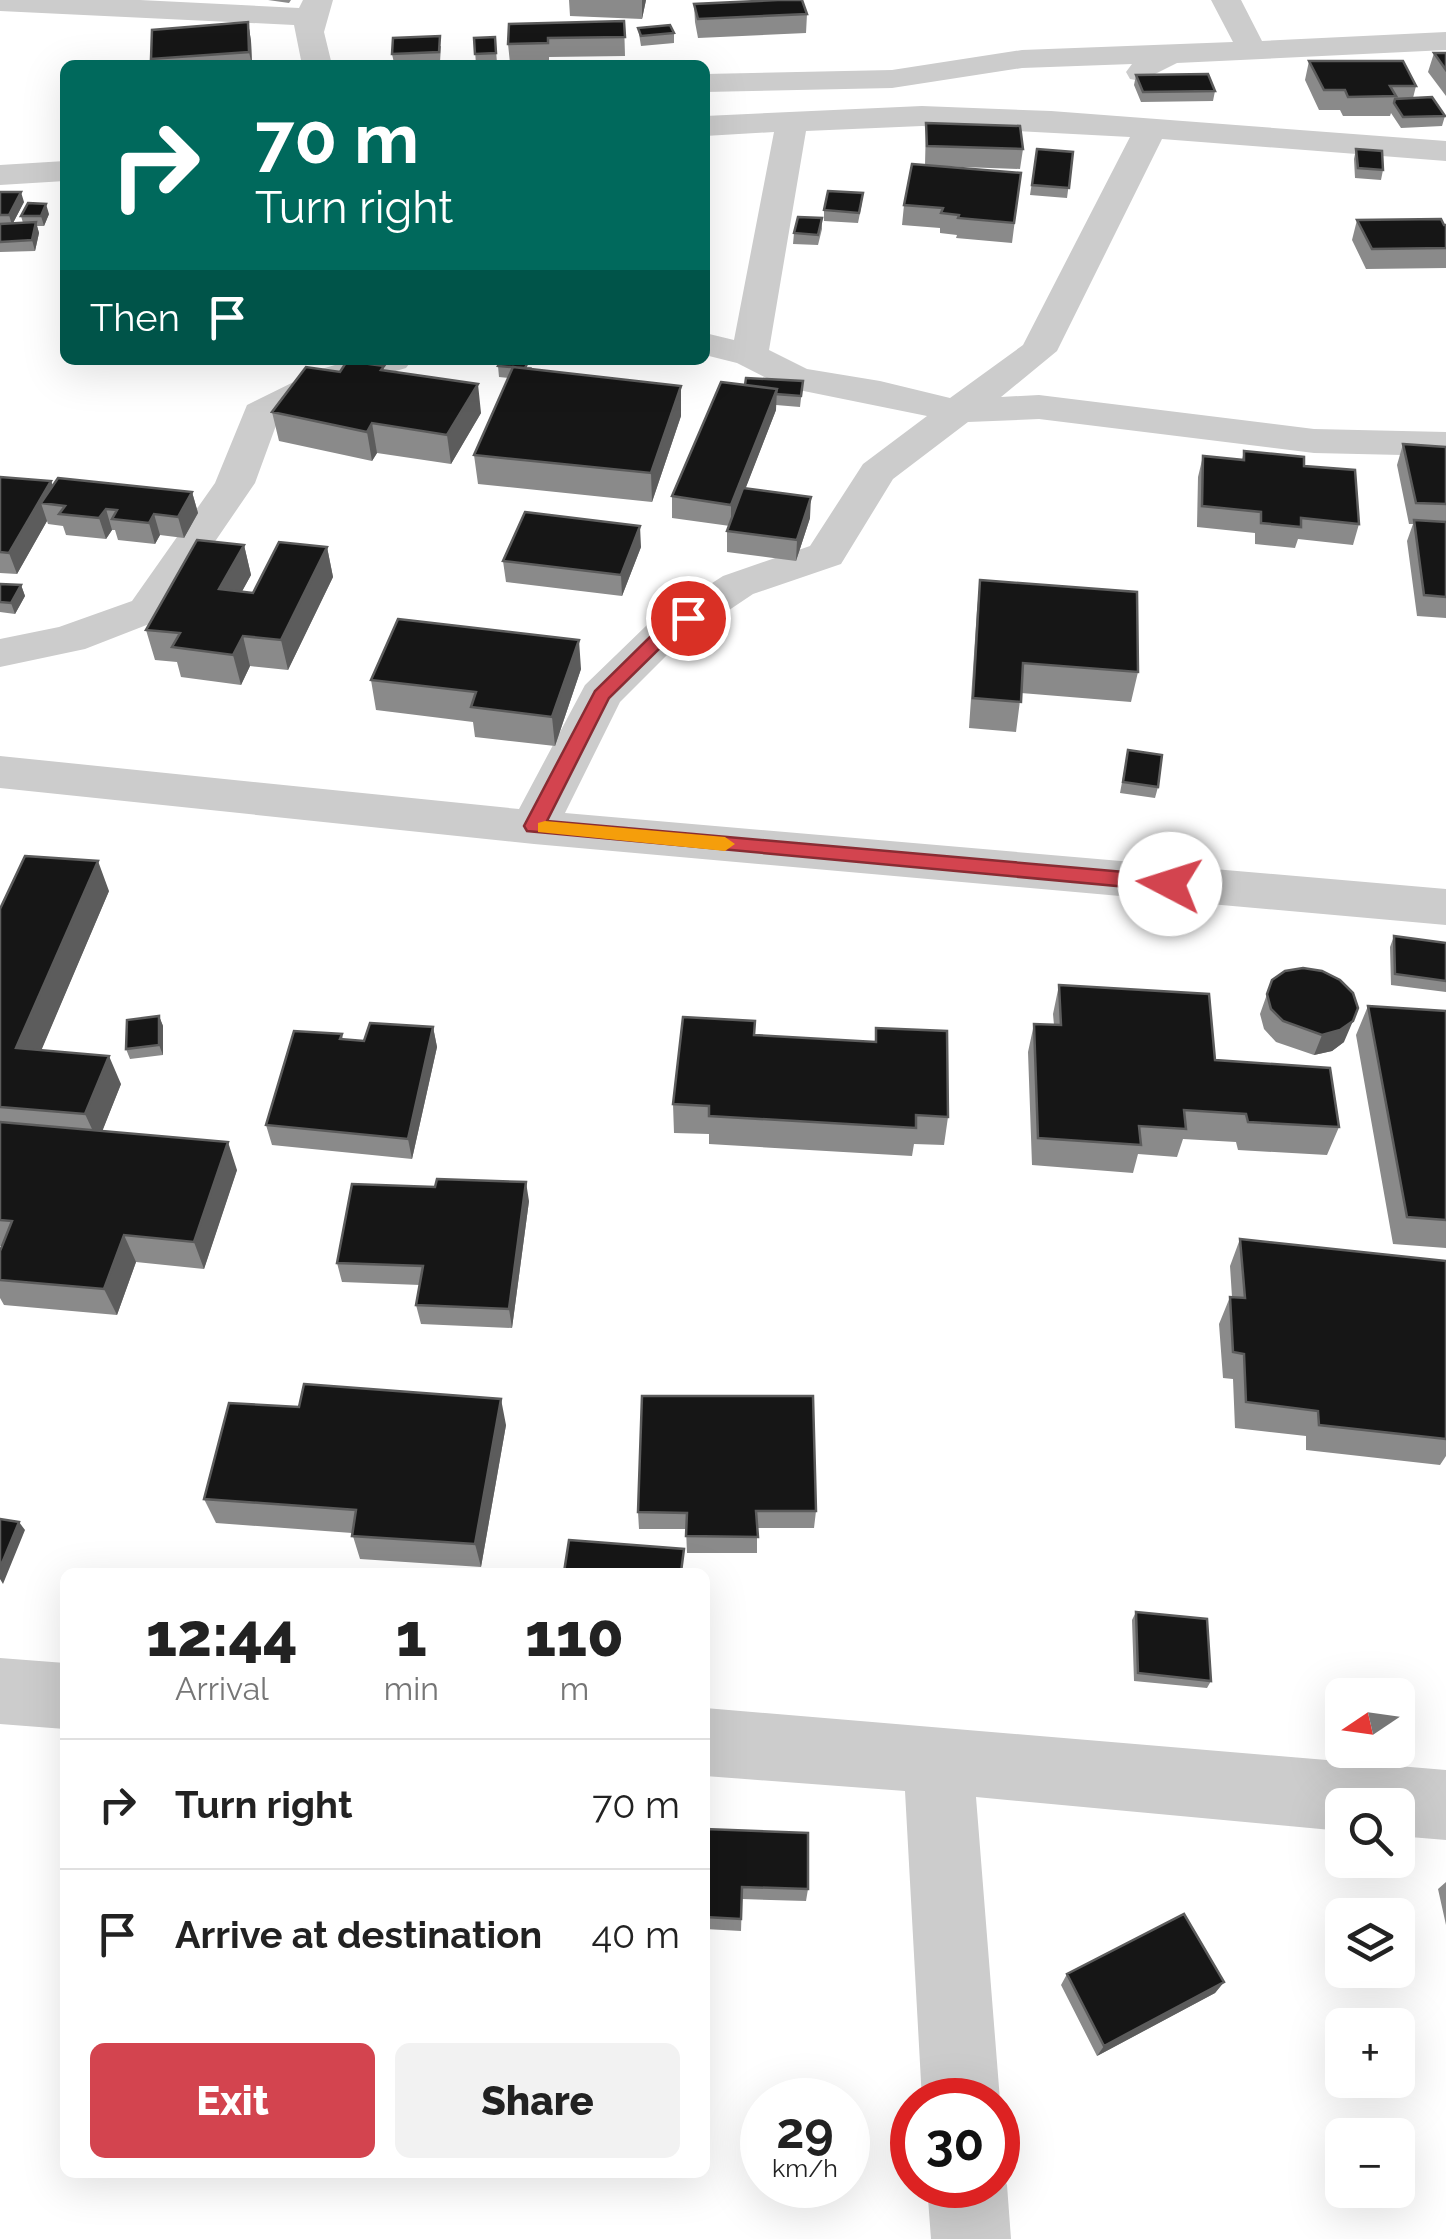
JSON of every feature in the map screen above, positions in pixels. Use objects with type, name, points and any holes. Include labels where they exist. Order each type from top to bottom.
[{"type":"street","points":[[1226,0],[1252,50]]},
{"type":"street","points":[[0,2],[313,9],[309,45],[316,60]]},
{"type":"street","points":[[710,83],[892,79],[1022,59],[1446,41]]},
{"type":"street","points":[[710,126],[922,116],[1084,102],[1170,54]]},
{"type":"street","points":[[892,79],[1084,102],[1150,130],[1446,151]]},
{"type":"street","points":[[750,354],[792,119]]},
{"type":"street","points":[[534,826],[601,695],[662,635],[738,585],[826,555],[877,472],[1038,351],[1150,130]]},
{"type":"street","points":[[0,176],[60,171]]},
{"type":"street","points":[[710,345],[750,354],[797,379],[880,392],[954,411],[1039,408],[1314,440],[1446,444]]},
{"type":"street","points":[[0,653],[70,639],[147,610],[236,484],[262,413],[330,378],[376,365]]},
{"type":"street","points":[[0,772],[534,826],[1446,907]]},
{"type":"street","points":[[0,1692],[60,1696]]},
{"type":"street","points":[[710,1742],[938,1758],[1446,1805]]},
{"type":"street","points":[[938,1758],[960,2078]]},
{"type":"street","points":[[969,2208],[971,2239]]},
{"type":"building","points":[[802,0],[807,14],[698,19],[694,4]]},
{"type":"building","points":[[624,21],[625,37],[548,38],[548,43],[508,44],[509,24]]},
{"type":"building","points":[[248,22],[249,52],[151,59],[152,30]]},
{"type":"building","points":[[670,25],[674,33],[641,36],[638,28]]},
{"type":"building","points":[[440,36],[439,52],[392,54],[393,38]]},
{"type":"building","points":[[495,37],[496,53],[475,54],[474,38]]},
{"type":"building","points":[[1434,53],[1446,53],[1446,70]]},
{"type":"building","points":[[1309,61],[1403,61],[1416,86],[1390,86],[1396,96],[1348,97],[1345,90],[1324,90]]},
{"type":"building","points":[[1208,74],[1215,91],[1143,92],[1136,75]]},
{"type":"building","points":[[1432,97],[1445,116],[1403,117],[1394,103],[1395,99]]},
{"type":"building","points":[[926,123],[1020,126],[1023,149],[927,146]]},
{"type":"building","points":[[1037,149],[1073,152],[1069,188],[1032,185]]},
{"type":"building","points":[[1356,149],[1382,151],[1383,170],[1358,168]]},
{"type":"building","points":[[912,164],[1021,173],[1014,223],[958,218],[959,215],[941,213],[943,208],[904,205]]},
{"type":"building","points":[[828,191],[863,193],[859,213],[824,210]]},
{"type":"building","points":[[0,192],[21,192],[9,215],[0,215]]},
{"type":"building","points":[[28,203],[46,204],[41,216],[21,216]]},
{"type":"building","points":[[798,217],[822,218],[818,235],[794,233]]},
{"type":"building","points":[[1441,219],[1446,225],[1446,248],[1372,249],[1357,220]]},
{"type":"building","points":[[36,222],[32,240],[0,242],[0,224]]},
{"type":"building","points":[[344,365],[377,365],[384,366],[381,370],[478,384],[447,435],[372,423],[367,432],[272,412],[306,367],[340,372]]},
{"type":"building","points":[[513,367],[681,386],[651,473],[474,455]]},
{"type":"building","points":[[746,378],[803,381],[801,396],[745,385]]},
{"type":"building","points":[[721,382],[777,389],[731,505],[672,496]]},
{"type":"building","points":[[1403,444],[1446,447],[1446,504],[1416,503]]},
{"type":"building","points":[[1244,451],[1304,457],[1304,466],[1355,470],[1359,524],[1301,518],[1301,527],[1261,523],[1261,512],[1202,506],[1203,456],[1244,460]]},
{"type":"building","points":[[0,477],[51,481],[9,553],[0,552]]},
{"type":"building","points":[[58,478],[192,492],[178,517],[154,514],[149,523],[112,519],[117,510],[106,509],[99,518],[59,514],[65,506],[41,503]]},
{"type":"building","points":[[743,488],[811,497],[797,540],[727,531]]},
{"type":"building","points":[[525,512],[640,526],[621,575],[503,561]]},
{"type":"building","points":[[1414,520],[1446,522],[1446,597],[1424,595]]},
{"type":"building","points":[[197,540],[244,545],[219,589],[253,593],[279,542],[327,547],[281,640],[243,636],[233,655],[172,647],[180,633],[146,630]]},
{"type":"building","points":[[980,580],[1137,592],[1138,672],[1023,663],[1021,702],[973,698]]},
{"type":"building","points":[[0,584],[21,585],[11,603],[0,602]]},
{"type":"building","points":[[398,619],[579,640],[552,717],[471,707],[476,692],[371,680]]},
{"type":"building","points":[[1128,750],[1162,755],[1158,787],[1123,782]]},
{"type":"building","points":[[25,856],[98,861],[16,1048],[109,1056],[85,1114],[0,1107],[0,909]]},
{"type":"building","points":[[1394,936],[1446,943],[1446,981],[1395,974]]},
{"type":"building","points":[[1285,971],[1322,971],[1340,980],[1353,993],[1358,1008],[1353,1021],[1322,1035],[1283,1021],[1271,1009],[1267,994],[1272,980]]},
{"type":"building","points":[[1059,985],[1209,994],[1215,1060],[1330,1068],[1339,1127],[1248,1122],[1246,1114],[1184,1110],[1186,1129],[1139,1126],[1141,1145],[1038,1138],[1034,1024],[1061,1025]]},
{"type":"building","points":[[1368,1006],[1446,1011],[1446,1220],[1407,1217]]},
{"type":"building","points":[[159,1016],[159,1045],[126,1049],[127,1020]]},
{"type":"building","points":[[683,1017],[755,1021],[754,1035],[876,1042],[876,1028],[947,1031],[948,1117],[916,1115],[916,1128],[709,1116],[709,1106],[673,1104]]},
{"type":"building","points":[[370,1023],[433,1027],[408,1139],[266,1125],[294,1031],[342,1034],[340,1039],[364,1041]]},
{"type":"building","points":[[0,1122],[228,1142],[194,1242],[124,1235],[104,1289],[0,1280],[0,1251],[12,1221],[0,1220]]},
{"type":"building","points":[[437,1179],[526,1182],[509,1309],[416,1305],[423,1266],[337,1263],[352,1184],[435,1187]]},
{"type":"building","points":[[1240,1239],[1446,1261],[1446,1439],[1319,1425],[1318,1411],[1246,1402],[1244,1354],[1233,1352],[1230,1297],[1245,1298]]},
{"type":"building","points":[[304,1384],[501,1399],[475,1544],[352,1536],[356,1510],[204,1499],[229,1403],[299,1407]]},
{"type":"building","points":[[642,1396],[813,1396],[816,1511],[756,1511],[758,1537],[686,1536],[687,1513],[638,1512]]},
{"type":"building","points":[[0,1519],[19,1522],[0,1568]]},
{"type":"building","points":[[569,1540],[684,1549],[682,1568],[565,1568]]},
{"type":"building","points":[[1136,1612],[1207,1619],[1211,1681],[1138,1673]]},
{"type":"building","points":[[710,1829],[808,1833],[808,1889],[742,1887],[741,1919],[710,1917]]},
{"type":"building","points":[[1184,1914],[1224,1982],[1104,2046],[1067,1974]]},
{"type":"slow traffic","points":[[545,827],[725,844]]},
{"type":"route","points":[[688,618],[662,635],[601,695],[534,826],[1170,884]]}]
